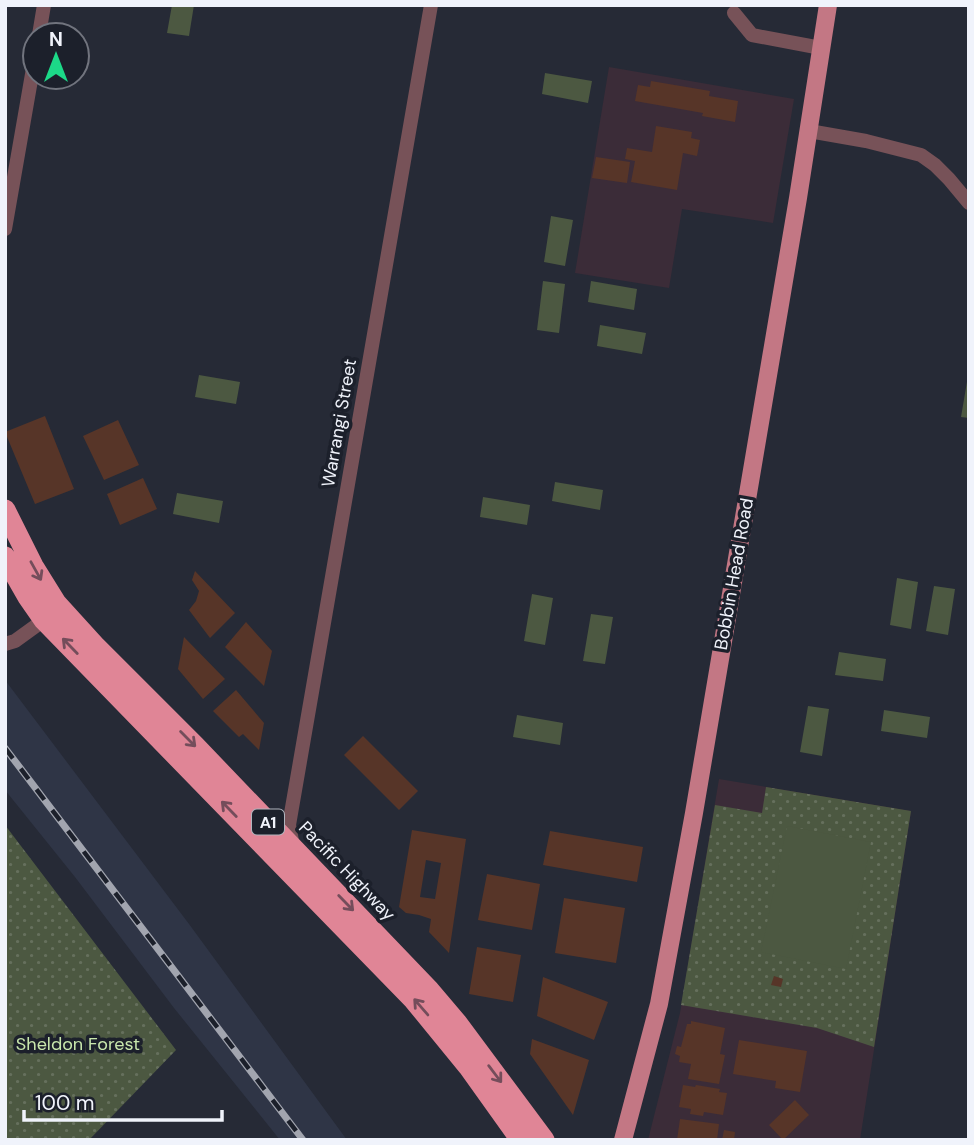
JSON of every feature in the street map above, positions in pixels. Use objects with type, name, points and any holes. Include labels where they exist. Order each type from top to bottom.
[{"type":"highway","name":"Pacific Highway","points":[[5,510],[33,566],[56,603],[429,990],[457,1023],[544,1140]]},
{"type":"highway","name":"A1","points":[[5,557],[44,620],[414,1000],[468,1066],[521,1140]]},
{"type":"main road","name":"Bobbin Head Road","points":[[623,1140],[664,977],[828,5]]},
{"type":"street","name":"Warrangi Street","points":[[293,848],[289,825],[431,5]]},
{"type":"street","points":[[734,13],[752,35],[821,48]]},
{"type":"street","points":[[5,229],[29,91]]},
{"type":"street","points":[[808,131],[866,141],[921,155],[950,179],[969,203]]},
{"type":"street","points":[[5,644],[15,641],[44,620]]},
{"type":"shaded area","points":[[609,67],[794,99],[773,223],[682,209],[669,288],[575,273]]},
{"type":"shaded area","points":[[5,680],[347,1140],[280,1140],[5,790]]},
{"type":"shaded area","points":[[719,779],[911,811],[860,1140],[648,1140],[680,1013]]},
{"type":"green space","points":[[172,5],[194,5],[189,36],[167,33]]},
{"type":"green space","points":[[545,73],[592,81],[588,103],[542,94]]},
{"type":"green space","points":[[551,216],[573,220],[565,266],[544,262]]},
{"type":"green space","points":[[543,281],[565,284],[559,333],[537,330]]},
{"type":"green space","points":[[591,281],[637,289],[634,310],[588,302]]},
{"type":"green space","points":[[600,325],[646,333],[642,354],[597,346]]},
{"type":"green space","points":[[969,370],[969,418],[961,417]]},
{"type":"green space","points":[[199,375],[240,382],[236,404],[195,397]]},
{"type":"green space","points":[[555,482],[603,490],[600,510],[552,501]]},
{"type":"green space","points":[[177,493],[223,501],[219,523],[173,514]]},
{"type":"green space","points":[[483,497],[530,505],[527,525],[480,517]]},
{"type":"green space","points":[[897,578],[918,582],[911,629],[890,625]]},
{"type":"green space","points":[[934,586],[955,589],[948,635],[926,631]]},
{"type":"green space","points":[[532,594],[553,598],[545,645],[524,641]]},
{"type":"green space","points":[[591,614],[613,617],[605,664],[583,661]]},
{"type":"green space","points":[[839,652],[886,659],[883,681],[835,675]]},
{"type":"green space","points":[[808,706],[829,709],[822,756],[800,752]]},
{"type":"green space","points":[[884,710],[930,717],[927,738],[881,731]]},
{"type":"green space","points":[[517,715],[563,723],[560,745],[513,737]]},
{"type":"green space","points":[[766,787],[911,811],[874,1047],[817,1028],[681,1005],[715,805],[762,813]]},
{"type":"green space","name":"Sheldon Forest","points":[[5,825],[176,1050],[89,1140],[5,1140]]},
{"type":"green space","points":[[787,826],[871,842],[846,969],[761,952]]},
{"type":"building","points":[[651,81],[710,91],[709,96],[738,101],[735,122],[702,116],[703,113],[635,101],[638,85],[650,87]]},
{"type":"building","points":[[656,126],[692,132],[691,138],[700,140],[697,156],[683,153],[677,190],[631,182],[635,161],[625,159],[627,148],[652,152]]},
{"type":"building","points":[[596,157],[630,162],[627,183],[592,178]]},
{"type":"building","points":[[45,416],[74,489],[35,504],[5,432]]},
{"type":"building","points":[[118,420],[139,465],[104,480],[83,436]]},
{"type":"building","points":[[143,478],[157,509],[120,525],[107,494]]},
{"type":"building","points":[[195,571],[235,613],[210,638],[189,610],[199,591],[192,580]]},
{"type":"building","points":[[246,622],[272,651],[264,686],[225,647]]},
{"type":"building","points":[[184,637],[225,679],[203,699],[178,669]]},
{"type":"building","points":[[236,690],[264,723],[259,750],[243,734],[239,737],[213,711]]},
{"type":"building","points":[[363,736],[418,791],[399,810],[344,755]]},
{"type":"building","points":[[412,830],[466,839],[449,953],[429,932],[431,919],[406,913],[399,907]],"holes":[[[426,860],[441,863],[435,899],[420,897]]]},
{"type":"building","points":[[550,831],[643,847],[637,882],[543,865]]},
{"type":"building","points":[[487,874],[540,884],[532,930],[478,920]]},
{"type":"building","points":[[564,898],[625,908],[616,963],[555,953]]},
{"type":"building","points":[[477,947],[521,955],[513,1002],[469,994]]},
{"type":"building","points":[[774,976],[783,979],[781,987],[771,985]]},
{"type":"building","points":[[543,977],[608,1002],[594,1040],[537,1016]]},
{"type":"building","points":[[691,1021],[725,1028],[720,1054],[725,1055],[719,1084],[688,1079],[691,1064],[679,1062],[680,1056],[675,1054],[677,1046],[681,1047],[687,1024],[691,1024]]},
{"type":"building","points":[[532,1039],[589,1060],[573,1115],[530,1054]]},
{"type":"building","points":[[739,1040],[807,1051],[800,1092],[775,1088],[776,1081],[733,1074]]},
{"type":"building","points":[[683,1085],[720,1089],[719,1092],[727,1093],[723,1115],[704,1112],[703,1116],[690,1114],[691,1109],[679,1107]]},
{"type":"building","points":[[795,1100],[809,1115],[783,1140],[769,1125]]},
{"type":"building","points":[[680,1119],[719,1124],[717,1140],[677,1140]]},
{"type":"building","points":[[724,1130],[735,1132],[734,1140],[722,1140]]},
{"type":"railway","points":[[5,748],[303,1140]]}]
